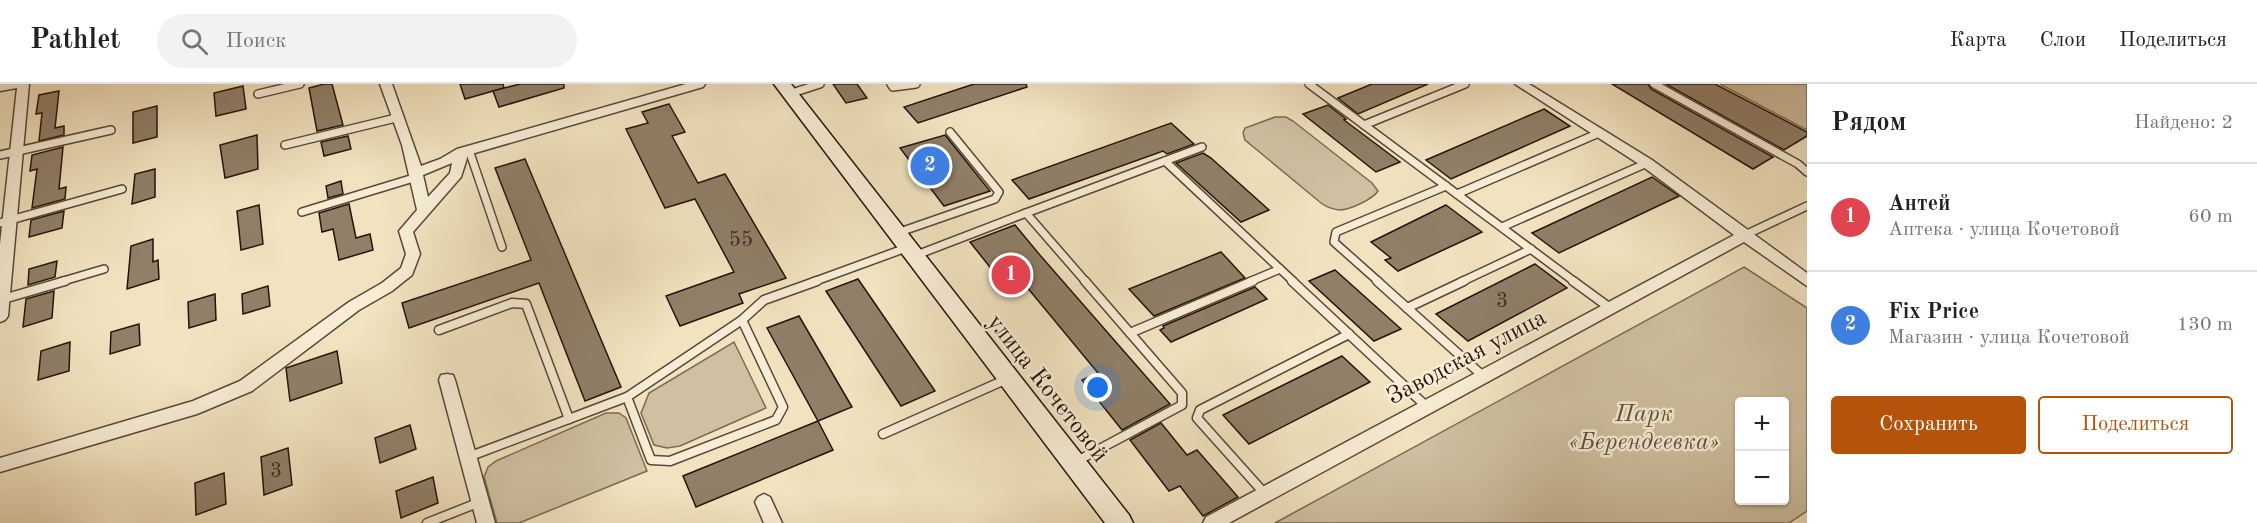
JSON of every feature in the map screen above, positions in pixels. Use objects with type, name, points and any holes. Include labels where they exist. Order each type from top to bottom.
[{"type":"main road","name":"улица Кочетовой","points":[[786,89],[1072,464],[1120,523]]},
{"type":"street","points":[[0,87],[23,84],[17,150],[5,223],[0,316]]},
{"type":"street","points":[[386,84],[400,117],[418,175],[423,209]]},
{"type":"street","points":[[418,175],[466,151],[699,84]]},
{"type":"street","points":[[1521,84],[1647,163],[1807,281]]},
{"type":"street","points":[[0,465],[197,407],[246,387],[354,306],[387,287],[407,271],[413,254],[406,231],[456,174],[466,151]]},
{"type":"street","name":"Заводская улица","points":[[1212,523],[1745,235]]},
{"type":"street","points":[[447,380],[486,523]]},
{"type":"street","points":[[764,502],[773,523]]},
{"type":"lane","points":[[258,94],[300,84]]},
{"type":"lane","points":[[786,89],[820,84]]},
{"type":"lane","points":[[891,84],[893,87],[916,84]]},
{"type":"lane","points":[[1309,84],[1610,308]]},
{"type":"lane","points":[[1364,125],[1466,84]]},
{"type":"lane","points":[[1654,84],[1798,164],[1807,172]]},
{"type":"lane","points":[[285,145],[400,117]]},
{"type":"lane","points":[[0,155],[17,150],[51,146],[111,130]]},
{"type":"lane","points":[[905,246],[995,199],[999,192],[950,132]]},
{"type":"lane","points":[[1457,194],[1599,133]]},
{"type":"lane","points":[[468,457],[627,397],[742,320],[764,300],[905,246],[1026,213],[1202,147]]},
{"type":"lane","points":[[466,151],[502,247]]},
{"type":"lane","points":[[1165,161],[1427,407]]},
{"type":"lane","points":[[1502,227],[1647,163]]},
{"type":"lane","points":[[302,212],[418,175]]},
{"type":"lane","points":[[1446,186],[1336,231],[1334,242],[1483,376]]},
{"type":"lane","points":[[5,223],[122,189]]},
{"type":"lane","points":[[1745,235],[1807,206]]},
{"type":"lane","points":[[1026,213],[1182,393],[1182,405],[1072,464]]},
{"type":"lane","points":[[1407,308],[1531,249]]},
{"type":"lane","points":[[1,300],[104,269]]},
{"type":"lane","points":[[1130,333],[1280,269]]},
{"type":"lane","points":[[440,330],[512,303],[526,304],[569,419]]},
{"type":"lane","points":[[627,397],[651,460],[670,461],[776,420],[783,407],[742,320]]},
{"type":"lane","points":[[1265,494],[1197,418],[1200,410],[1350,334]]},
{"type":"lane","points":[[883,434],[1007,379]]},
{"type":"lane","points":[[427,523],[480,502]]},
{"type":"green space","points":[[1720,84],[1807,84],[1807,130]]},
{"type":"green space","points":[[1275,117],[1286,117],[1293,121],[1372,183],[1378,191],[1366,201],[1344,210],[1325,206],[1245,140],[1243,133],[1245,128]]},
{"type":"green space","name":"Парк «Берендеевка»","points":[[1744,267],[1807,308],[1807,511],[1789,523],[1275,523]]},
{"type":"green space","points":[[734,342],[766,408],[680,446],[667,448],[654,445],[641,413],[649,393]]},
{"type":"green space","points":[[606,413],[619,413],[626,418],[647,471],[519,523],[497,523],[484,477],[488,467],[496,461]]},
{"type":"building","points":[[332,84],[343,125],[317,131],[309,88]]},
{"type":"building","points":[[460,84],[503,84],[504,88],[465,99]]},
{"type":"building","points":[[520,84],[564,84],[564,88],[499,107],[493,91]]},
{"type":"building","points":[[833,84],[857,84],[867,98],[846,103]]},
{"type":"building","points":[[974,84],[1026,84],[1027,87],[918,123],[904,107]]},
{"type":"building","points":[[1372,84],[1428,84],[1358,114],[1338,98]]},
{"type":"building","points":[[1612,84],[1648,84],[1651,89],[1773,157],[1753,169]]},
{"type":"building","points":[[1666,84],[1715,84],[1807,132],[1807,136],[1784,150]]},
{"type":"building","points":[[243,86],[246,109],[216,116],[214,93]]},
{"type":"building","points":[[59,91],[55,128],[64,126],[64,135],[39,141],[42,113],[36,114],[39,95]]},
{"type":"building","points":[[669,104],[685,132],[672,136],[698,183],[725,174],[786,278],[739,294],[743,303],[680,326],[666,296],[734,272],[695,199],[665,208],[626,129],[648,123],[642,112]]},
{"type":"building","points":[[1328,105],[1346,119],[1344,120],[1400,162],[1376,172],[1303,114]]},
{"type":"building","points":[[157,106],[157,137],[133,143],[133,112]]},
{"type":"building","points":[[1544,109],[1570,126],[1451,179],[1426,160]]},
{"type":"building","points":[[1171,123],[1194,144],[1167,154],[1163,151],[1029,199],[1012,180]]},
{"type":"building","points":[[257,135],[258,169],[225,178],[220,145]]},
{"type":"building","points":[[945,135],[990,191],[944,206],[900,148]]},
{"type":"building","points":[[348,136],[351,149],[324,156],[321,142]]},
{"type":"building","points":[[63,147],[59,189],[66,187],[65,199],[32,208],[37,169],[30,171],[32,155]]},
{"type":"building","points":[[1203,153],[1269,210],[1241,222],[1176,163]]},
{"type":"building","points":[[525,159],[621,387],[585,401],[539,283],[409,328],[402,303],[531,260],[495,168]]},
{"type":"building","points":[[155,169],[155,197],[132,204],[135,174]]},
{"type":"building","points":[[1652,177],[1679,196],[1559,253],[1532,233]]},
{"type":"building","points":[[341,181],[343,194],[328,198],[326,186]]},
{"type":"building","points":[[349,204],[356,238],[370,234],[373,250],[339,260],[333,229],[322,232],[319,213]]},
{"type":"building","points":[[259,205],[263,244],[241,250],[237,211]]},
{"type":"building","points":[[1446,205],[1482,232],[1398,271],[1385,260],[1391,258],[1371,242]]},
{"type":"building","points":[[64,211],[62,228],[29,237],[31,220]]},
{"type":"building","points":[[1015,225],[1170,404],[1122,430],[1082,380],[1098,373],[1021,280],[1005,286],[970,242]]},
{"type":"building","points":[[153,239],[153,262],[158,260],[159,279],[127,289],[131,246]]},
{"type":"building","points":[[1221,252],[1245,278],[1154,316],[1129,289]]},
{"type":"building","points":[[57,261],[55,277],[28,285],[29,269]]},
{"type":"building","points":[[1535,264],[1567,288],[1468,341],[1436,314]]},
{"type":"building","points":[[1335,270],[1401,329],[1374,341],[1309,281]]},
{"type":"building","points":[[858,279],[935,391],[901,406],[826,291]]},
{"type":"building","points":[[268,286],[270,306],[243,314],[242,294]]},
{"type":"building","points":[[1255,287],[1267,299],[1171,342],[1160,330],[1164,328],[1163,326]]},
{"type":"building","points":[[54,291],[52,318],[23,327],[26,299]]},
{"type":"building","points":[[215,294],[216,320],[189,328],[188,302]]},
{"type":"building","points":[[799,316],[852,407],[818,421],[767,328]]},
{"type":"building","points":[[139,324],[140,345],[110,354],[111,332]]},
{"type":"building","points":[[70,342],[69,371],[38,380],[41,351]]},
{"type":"building","points":[[337,351],[342,383],[290,401],[286,368]]},
{"type":"building","points":[[1342,356],[1370,382],[1249,444],[1223,415]]},
{"type":"building","points":[[818,421],[833,450],[696,507],[683,476]]},
{"type":"building","points":[[1161,423],[1187,455],[1197,450],[1238,497],[1203,516],[1180,486],[1169,491],[1130,440]]},
{"type":"building","points":[[410,425],[416,449],[380,463],[375,438]]},
{"type":"building","points":[[288,448],[292,485],[264,495],[261,457]]},
{"type":"building","points":[[224,473],[226,504],[196,515],[195,483]]},
{"type":"building","points":[[433,477],[438,503],[401,518],[396,491]]},
{"type":"place","name":"Fix Price","points":[[930,166]]},
{"type":"place","name":"Антей","points":[[1011,275]]}]
